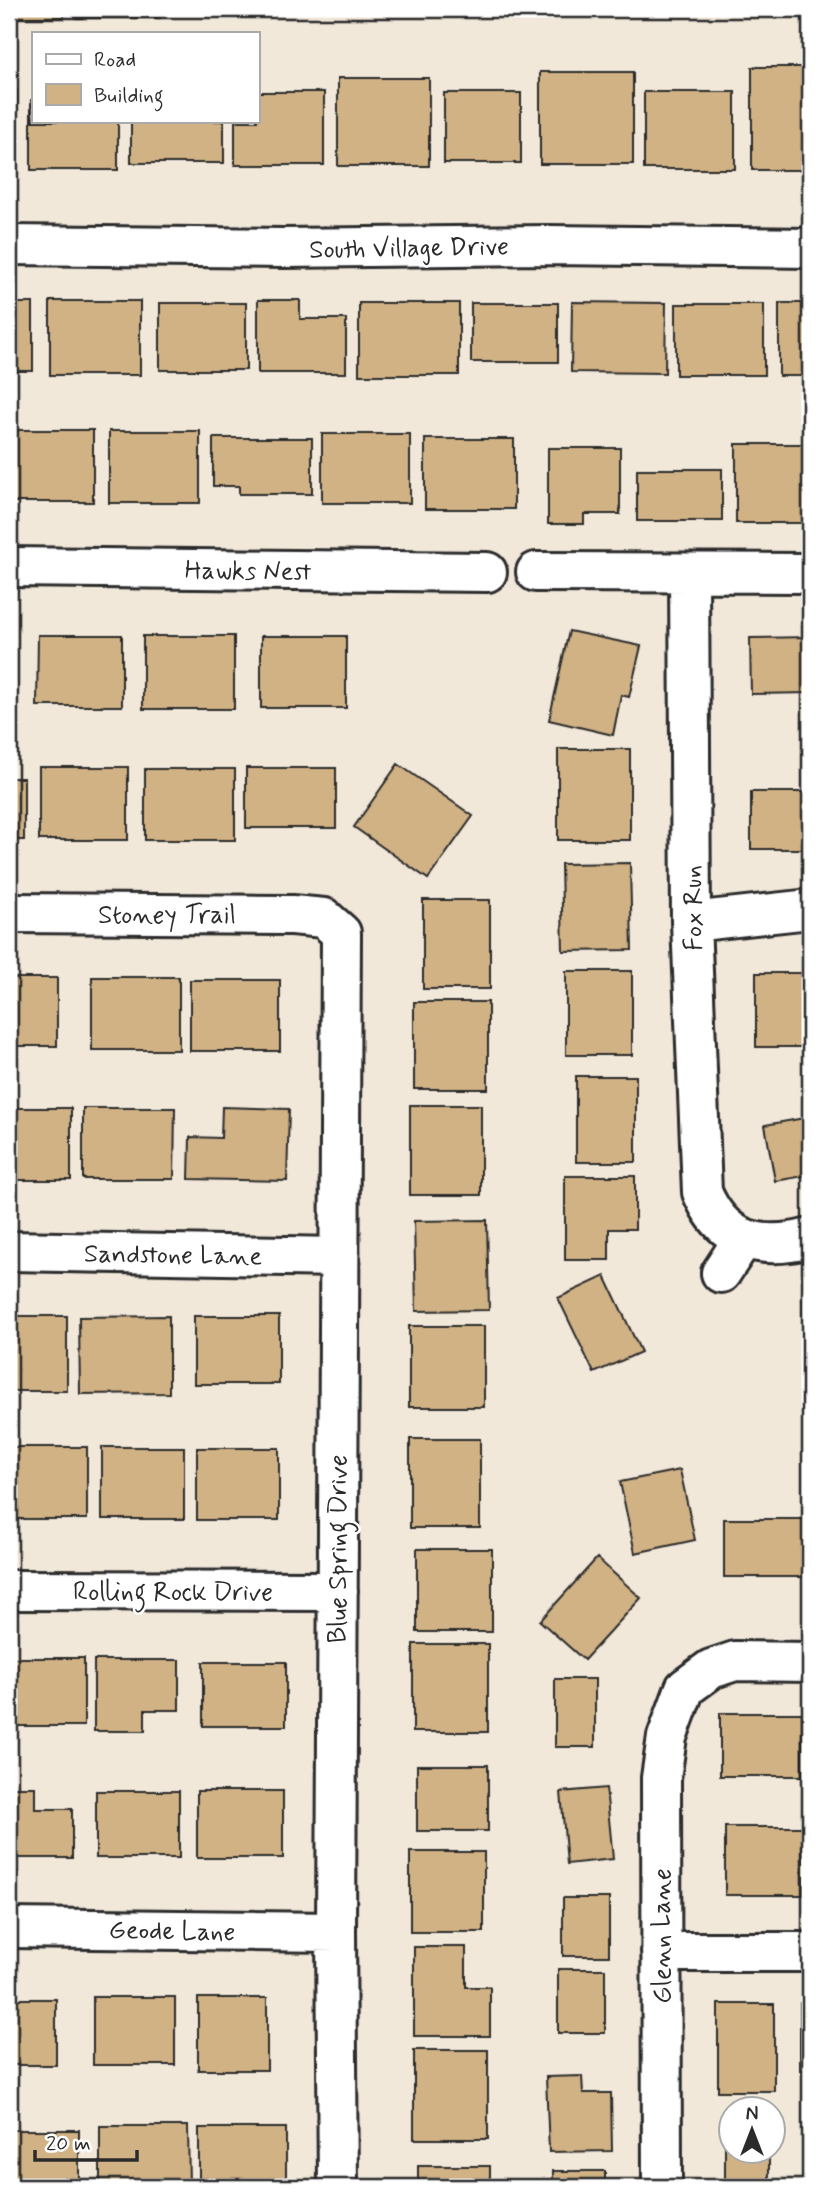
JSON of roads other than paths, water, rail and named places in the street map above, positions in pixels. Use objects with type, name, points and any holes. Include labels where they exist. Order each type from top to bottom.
[{"type":"street","name":"South Village Drive","points":[[9,245],[810,248]]},
{"type":"street","name":"Hawks Nest","points":[[9,567],[487,572]]},
{"type":"street","points":[[536,572],[810,573]]},
{"type":"street","name":"Fox Run","points":[[689,573],[691,922],[702,1192],[712,1216],[737,1235]]},
{"type":"street","points":[[691,922],[810,909]]},
{"type":"street","name":"Stoney Trail","points":[[9,913],[292,915],[324,918]]},
{"type":"street","name":"Blue Spring Drive","points":[[324,918],[341,933],[336,1932],[338,2187]]},
{"type":"street","points":[[721,1273],[737,1235],[788,1244],[810,1238]]},
{"type":"street","name":"Sandstone Lane","points":[[9,1251],[338,1257]]},
{"type":"street","name":"Rolling Rock Drive","points":[[9,1590],[338,1591]]},
{"type":"street","name":"Glenn Lane","points":[[662,2187],[661,1778],[667,1737],[684,1688],[711,1669],[734,1661],[810,1662]]},
{"type":"street","name":"Geode Lane","points":[[9,1928],[336,1932]]},
{"type":"street","points":[[661,1952],[810,1952]]}]
